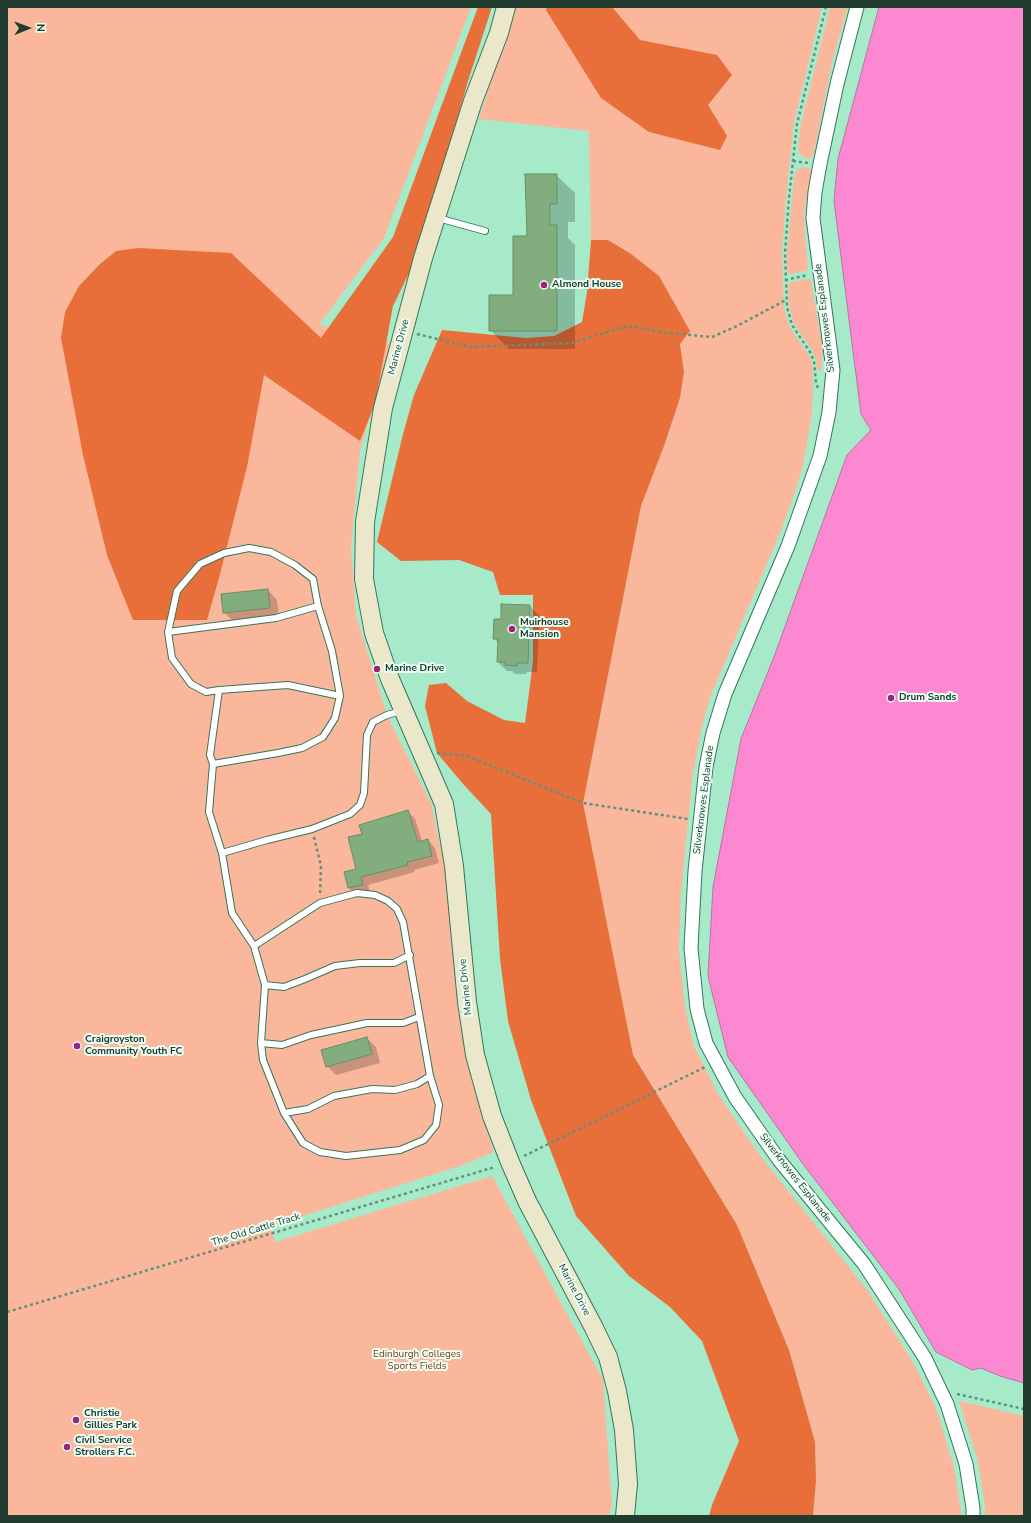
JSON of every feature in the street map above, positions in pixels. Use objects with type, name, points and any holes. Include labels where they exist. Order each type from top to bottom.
[{"type":"street","name":"Marine Drive","points":[[506,7],[499,33],[473,101],[423,258],[383,408],[366,514],[364,579],[374,633],[390,679],[444,804],[454,866],[467,1002],[475,1055],[492,1116],[527,1201],[593,1326],[608,1358],[618,1391],[624,1430],[628,1484],[625,1516]]},
{"type":"street","name":"Silverknowes Esplanade","points":[[857,7],[837,84],[816,192],[814,218],[833,370],[829,412],[820,456],[788,546],[725,694],[713,733],[706,767],[700,820],[695,870],[691,948],[697,1009],[706,1043],[735,1097],[779,1160],[864,1264],[926,1358],[942,1392],[966,1464],[973,1516]]},
{"type":"lane","points":[[436,218],[485,231]]},
{"type":"lane","points":[[213,764],[302,748],[323,737],[335,718],[340,696],[332,651],[318,606],[312,579],[295,565],[271,552],[250,548],[224,552],[200,564],[177,591],[168,632],[172,658],[191,684],[206,692],[288,685],[340,696]]},
{"type":"lane","points":[[168,632],[276,618],[318,606]]},
{"type":"lane","points":[[219,690],[210,755],[213,764],[209,812],[222,853],[232,913],[254,946],[265,985],[261,1043],[263,1060],[284,1113],[304,1143],[320,1152],[346,1156],[400,1150],[424,1140],[436,1125],[439,1105],[430,1076],[403,922],[397,909],[388,901],[376,895],[357,893],[320,903],[254,946]]},
{"type":"lane","points":[[222,853],[312,829],[350,814],[360,805],[364,793],[367,735],[373,722],[387,715],[403,711]]},
{"type":"lane","points":[[265,985],[284,987],[335,966],[360,963],[394,963],[410,955]]},
{"type":"lane","points":[[261,1043],[282,1045],[311,1035],[367,1023],[403,1023],[419,1016]]},
{"type":"lane","points":[[284,1113],[308,1108],[334,1096],[372,1089],[395,1090],[418,1084],[430,1076]]},
{"type":"path","points":[[785,280],[820,273]]},
{"type":"path","points":[[404,332],[471,346],[572,343],[627,326],[668,334],[712,337],[738,326],[786,300]]},
{"type":"path","points":[[422,752],[467,756],[583,803],[700,820]]},
{"type":"path","points":[[312,829],[321,866],[320,903]]},
{"type":"path","name":"The Old Cattle Track","points":[[7,1312],[510,1162],[716,1062]]},
{"type":"path","points":[[942,1392],[971,1396],[1024,1409]]},
{"type":"green space","name":"Edinburgh Colleges Sports Fields","points":[[7,7],[471,7],[384,238],[319,325],[391,344],[360,451],[351,548],[356,615],[387,715],[431,803],[445,869],[457,1005],[471,1078],[494,1152],[460,1166],[271,1226],[275,1242],[492,1176],[603,1380],[612,1504],[609,1516],[7,1516]]},
{"type":"green space","points":[[514,7],[822,7],[794,123],[782,252],[784,307],[789,326],[808,354],[812,363],[812,413],[803,465],[796,489],[781,531],[711,695],[702,726],[693,773],[681,892],[679,949],[685,1007],[694,1046],[718,1094],[759,1154],[868,1291],[914,1364],[936,1408],[954,1467],[961,1516],[813,1516],[816,1481],[815,1442],[789,1350],[737,1225],[633,1055],[583,803],[641,506],[664,446],[680,398],[684,371],[680,344],[608,240],[591,240],[589,131],[479,119]]},
{"type":"green space","points":[[830,7],[848,7],[833,58],[814,153],[812,157],[807,159],[800,154],[798,148],[801,124]]},
{"type":"green space","points":[[802,167],[809,168],[812,172],[805,207],[804,223],[808,269],[806,271],[790,274],[787,271],[787,253],[792,198],[795,173]]},
{"type":"green space","points":[[810,279],[823,350],[821,371],[817,369],[816,360],[812,350],[794,324],[789,306],[788,287],[790,283]]},
{"type":"green space","points":[[959,1401],[1024,1416],[1024,1516],[985,1516],[978,1461]]},
{"type":"shaded area","points":[[478,7],[492,7],[412,267],[393,306],[375,404],[360,441],[264,375],[247,467],[207,620],[133,620],[107,555],[83,455],[61,338],[65,312],[79,286],[100,264],[116,251],[138,248],[231,253],[321,338],[393,237]]},
{"type":"shaded area","points":[[547,7],[612,7],[640,40],[717,55],[732,75],[708,105],[727,136],[720,150],[649,132],[601,98],[546,10]]},
{"type":"shaded area","name":"Drum Sands","points":[[879,7],[1024,7],[1024,1383],[1000,1376],[981,1368],[972,1370],[936,1352],[899,1289],[803,1164],[728,1057],[708,976],[713,887],[741,739],[774,657],[847,455],[871,430],[861,414],[834,201],[838,159]]},
{"type":"shaded area","points":[[591,240],[608,240],[631,254],[659,276],[690,331],[680,344],[684,372],[680,398],[664,446],[641,506],[583,803],[633,1055],[737,1225],[789,1350],[815,1442],[816,1481],[813,1516],[709,1516],[712,1505],[739,1441],[702,1341],[670,1307],[629,1276],[576,1216],[531,1100],[508,1021],[500,959],[491,814],[437,753],[425,706],[429,685],[446,683],[467,701],[504,720],[525,723],[533,662],[533,595],[500,595],[493,572],[459,560],[401,561],[377,542],[414,395],[442,330],[526,338],[554,336],[582,322],[587,292]]},
{"type":"building","name":"Almond House","points":[[525,174],[557,174],[557,204],[550,204],[550,225],[557,225],[557,331],[489,331],[489,295],[513,295],[513,236],[527,236]]},
{"type":"building","points":[[268,589],[270,608],[223,613],[221,594]]},
{"type":"building","name":"Muirhouse Mansion","points":[[501,604],[530,605],[528,663],[518,663],[517,666],[505,665],[505,662],[497,662],[498,639],[493,639],[494,619],[501,619]]},
{"type":"building","points":[[408,810],[418,842],[428,839],[432,856],[407,862],[408,865],[361,877],[363,885],[348,888],[344,872],[356,869],[348,837],[362,834],[359,825]]},
{"type":"building","points":[[367,1037],[372,1054],[326,1067],[321,1050]]},
{"type":"place","name":"Almond House","points":[[544,285]]},
{"type":"place","name":"Muirhouse Mansion","points":[[512,629]]},
{"type":"place","name":"Marine Drive","points":[[377,669]]},
{"type":"place","name":"Drum Sands","points":[[891,698]]},
{"type":"place","name":"Craigroyston Community Youth FC","points":[[77,1046]]},
{"type":"place","name":"Christie Gillies Park","points":[[76,1420]]},
{"type":"place","name":"Civil Service Strollers F.C.","points":[[67,1447]]}]
